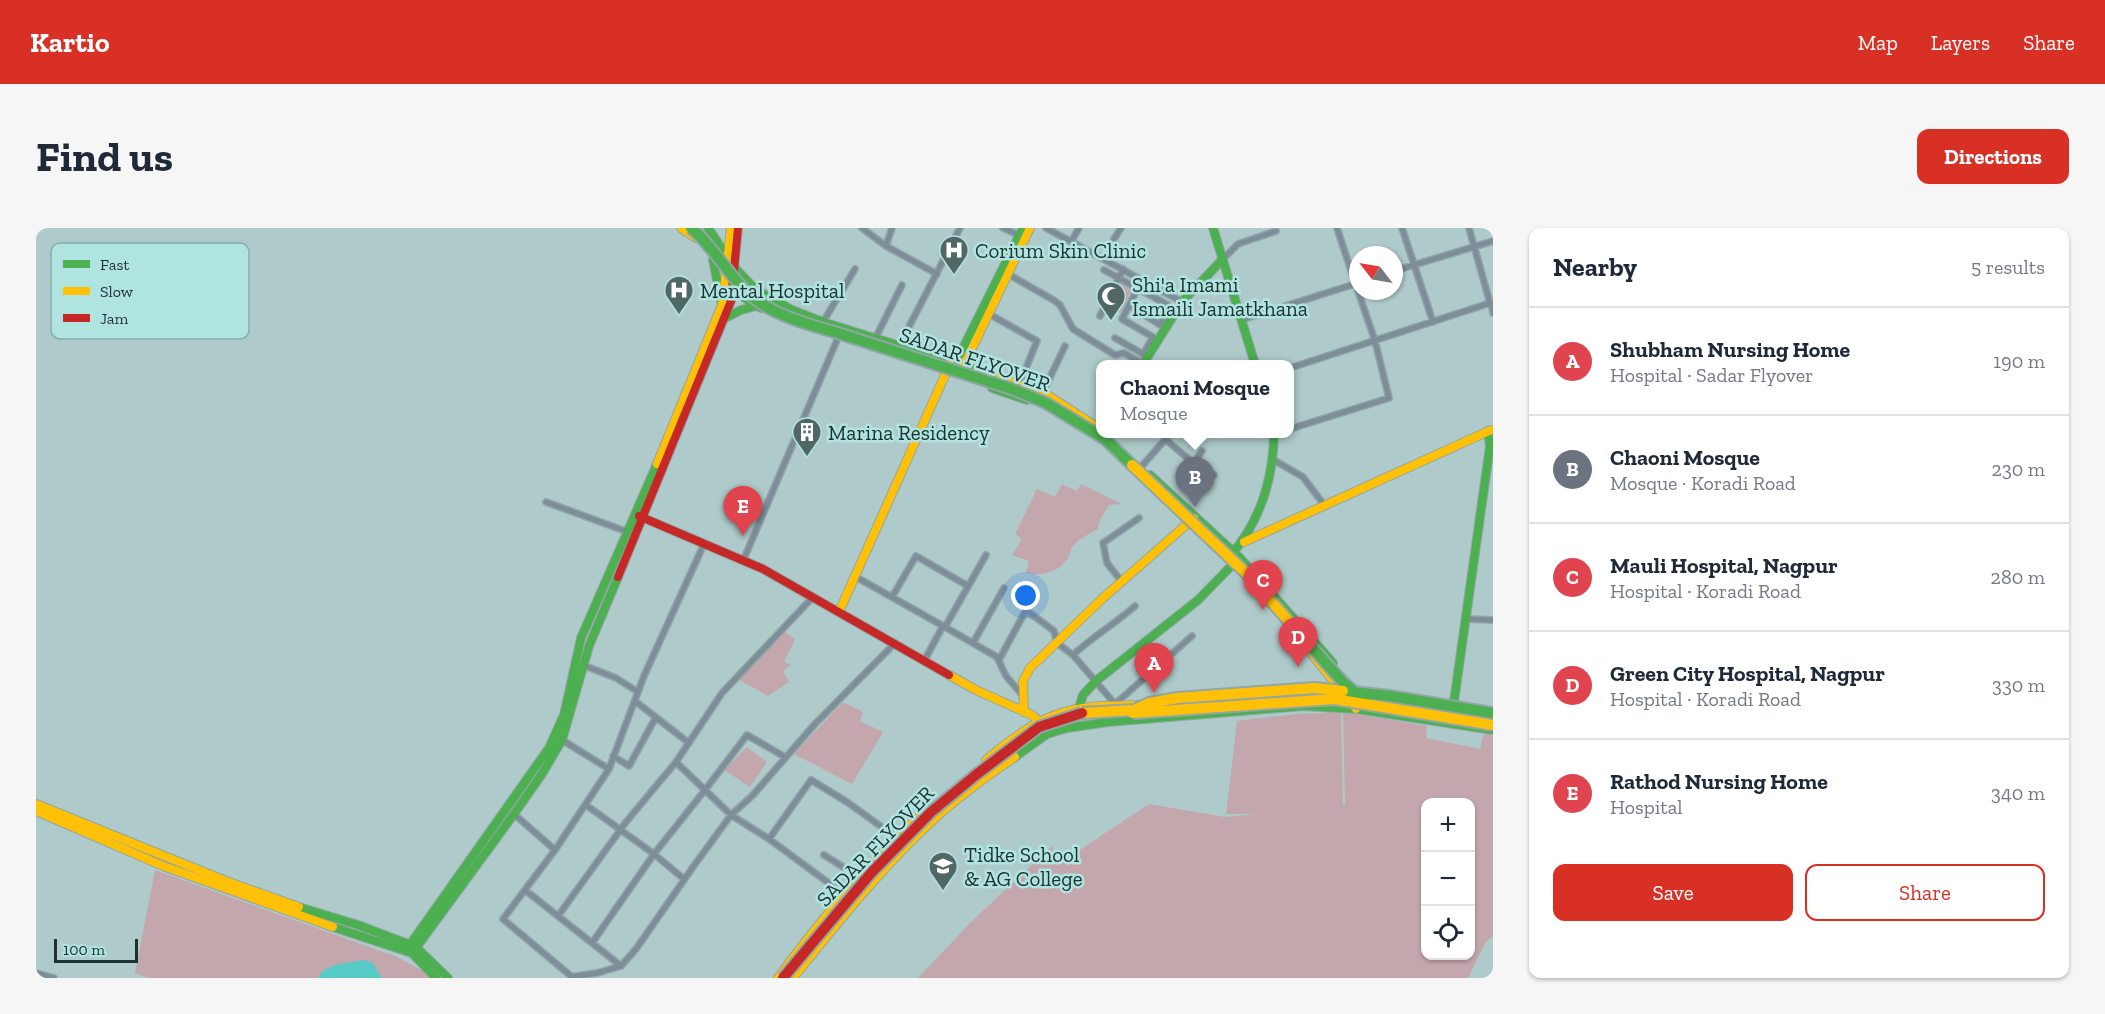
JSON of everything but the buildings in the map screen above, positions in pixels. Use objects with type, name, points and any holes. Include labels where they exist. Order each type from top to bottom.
[{"type":"main road","points":[[681,228],[698,239],[730,282],[756,306],[785,319],[840,333],[1044,408],[1096,438]]},
{"type":"main road","name":"SADAR FLYOVER","points":[[691,228],[702,237],[745,291],[763,304],[816,326],[1012,389],[1046,403],[1096,434]]},
{"type":"main road","name":"SADAR FLYOVER","points":[[698,228],[706,234],[745,285],[766,301],[801,317],[979,374],[1041,397],[1096,429]]},
{"type":"main road","points":[[708,228],[731,263],[755,289],[792,310],[823,322],[840,333],[876,337],[900,344],[1042,394],[1074,411],[1096,428]]},
{"type":"main road","points":[[411,949],[549,748],[564,715],[581,638],[628,532],[638,516],[731,301],[731,228]]},
{"type":"main road","points":[[731,263],[738,228]]},
{"type":"main road","points":[[957,363],[1022,234],[1030,228]]},
{"type":"main road","points":[[1213,228],[1253,360]]},
{"type":"main road","points":[[839,612],[947,373],[957,363],[988,314],[1008,274],[1022,234]]},
{"type":"main road","points":[[713,260],[722,304]]},
{"type":"main road","points":[[1145,360],[1158,331],[1222,260]]},
{"type":"main road","points":[[411,949],[514,814],[562,740],[583,665],[605,604],[730,282]]},
{"type":"main road","points":[[725,318],[756,306]]},
{"type":"main road","points":[[1244,542],[1491,430],[1451,724]]},
{"type":"main road","points":[[1096,438],[1192,520]]},
{"type":"main road","name":"SADAR FLYOVER","points":[[1103,438],[1247,574],[1342,681],[1370,708]]},
{"type":"main road","name":"SADAR FLYOVER","points":[[1108,438],[1246,569],[1345,680],[1361,694],[1372,701],[1493,723]]},
{"type":"main road","points":[[1109,438],[1233,559],[1274,595],[1370,708]]},
{"type":"main road","points":[[1079,708],[1083,695],[1096,681],[1198,600],[1233,559],[1255,521],[1269,477],[1274,438]]},
{"type":"main road","points":[[638,516],[743,561],[813,597],[978,691],[1040,721],[1047,734]]},
{"type":"main road","points":[[1024,712],[1023,681],[1030,668],[1192,520]]},
{"type":"main road","points":[[1233,559],[1356,709]]},
{"type":"main road","points":[[1315,694],[1323,685],[1325,671]]},
{"type":"main road","name":"SADAR FLYOVER","points":[[783,978],[822,930],[918,825],[1024,737],[1039,727],[1060,719],[1086,712],[1134,710],[1149,703],[1178,698],[1315,688],[1390,696],[1493,714]]},
{"type":"main road","points":[[778,978],[815,928],[860,877],[900,840],[927,809],[1002,747],[1040,721],[1060,712],[1115,705],[1158,705],[1315,694],[1360,696],[1493,714]]},
{"type":"main road","name":"SADAR FLYOVER","points":[[900,840],[1028,740],[1060,722],[1100,714],[1334,699],[1370,708],[1493,723]]},
{"type":"main road","points":[[793,978],[828,934],[908,844],[936,817],[1047,734],[1067,728],[1129,720],[1303,706],[1370,708],[1493,730]]},
{"type":"main road","points":[[36,804],[226,881],[411,949],[448,978]]},
{"type":"main road","points":[[36,812],[163,866],[292,914],[411,949],[436,978]]},
{"type":"street","points":[[862,228],[886,246],[937,274]]},
{"type":"street","points":[[886,246],[892,228]]},
{"type":"street","points":[[900,344],[960,228]]},
{"type":"street","points":[[1003,228],[1022,234]]},
{"type":"street","points":[[1046,228],[1182,302]]},
{"type":"street","points":[[1071,242],[1078,228]]},
{"type":"street","points":[[1114,239],[1120,228]]},
{"type":"street","points":[[1337,228],[1349,261]]},
{"type":"street","points":[[1401,228],[1433,322]]},
{"type":"street","points":[[1469,228],[1493,313]]},
{"type":"street","points":[[1222,260],[1238,244],[1275,231]]},
{"type":"street","points":[[1403,269],[1493,241]]},
{"type":"street","points":[[823,322],[855,269]]},
{"type":"street","points":[[1104,270],[1168,305],[1168,312],[1143,354],[1115,338]]},
{"type":"street","points":[[1100,316],[1123,270]]},
{"type":"street","points":[[1008,274],[1060,305],[1073,329],[1115,355],[1124,353],[1136,360]]},
{"type":"street","points":[[1142,280],[1122,319],[1158,331]]},
{"type":"street","points":[[876,337],[902,285]]},
{"type":"street","points":[[1241,320],[1349,286]]},
{"type":"street","points":[[1294,428],[1389,398],[1375,341],[1361,300]]},
{"type":"street","points":[[1294,367],[1492,303]]},
{"type":"street","points":[[1129,305],[1158,331]]},
{"type":"street","points":[[988,314],[1037,341],[1019,386]]},
{"type":"street","points":[[743,561],[840,333]]},
{"type":"street","points":[[1042,394],[1065,346]]},
{"type":"street","points":[[1141,467],[1165,439],[1210,477],[1214,475]]},
{"type":"street","points":[[1194,463],[1202,451]]},
{"type":"street","points":[[1272,459],[1303,477],[1325,506]]},
{"type":"street","points":[[546,502],[628,532]]},
{"type":"street","points":[[1122,582],[1107,563],[1103,543],[1139,518]]},
{"type":"street","points":[[704,544],[638,692],[609,770],[555,850],[503,919],[570,977],[621,966],[636,950],[731,815],[753,795],[785,757],[895,644]]},
{"type":"street","points":[[924,661],[986,555]]},
{"type":"street","points":[[892,597],[916,556],[968,586]]},
{"type":"street","points":[[856,577],[997,657],[1005,676],[1024,697]]},
{"type":"street","points":[[973,643],[1004,588]]},
{"type":"street","points":[[558,916],[621,832],[626,822],[676,762],[722,693],[813,597]]},
{"type":"street","points":[[1073,655],[1136,606]]},
{"type":"street","points":[[999,660],[1026,610],[1045,622],[1054,631],[1057,643],[1073,655],[1115,705],[1192,636]]},
{"type":"street","points":[[1466,619],[1493,620]]},
{"type":"street","points":[[583,665],[616,678],[638,692]]},
{"type":"street","points":[[635,701],[689,743]]},
{"type":"street","points":[[613,756],[629,766],[656,717]]},
{"type":"street","points":[[592,943],[654,854],[747,735],[785,757]]},
{"type":"street","points":[[562,740],[609,770]]},
{"type":"street","points":[[676,762],[731,815],[769,839],[845,895]]},
{"type":"street","points":[[769,839],[811,780],[847,802],[900,840]]},
{"type":"street","points":[[586,806],[654,854],[684,879]]},
{"type":"street","points":[[514,814],[555,850]]},
{"type":"street","points":[[824,855],[860,877]]},
{"type":"street","points":[[525,890],[621,966]]},
{"type":"street","points":[[36,972],[54,978]]},
{"type":"shaded area","points":[[1118,282],[1132,290],[1120,313],[1106,305]]},
{"type":"shaded area","points":[[1062,484],[1077,491],[1081,484],[1122,504],[1109,505],[1099,522],[1098,529],[1076,542],[1068,558],[1060,567],[1043,574],[1026,573],[1029,561],[1012,555],[1022,539],[1015,534],[1037,489],[1055,497]]},
{"type":"shaded area","points":[[783,631],[795,639],[784,662],[791,665],[783,671],[789,682],[768,696],[738,679]]},
{"type":"shaded area","points":[[843,702],[863,712],[860,721],[883,732],[852,784],[794,754]]},
{"type":"shaded area","points":[[1341,712],[1343,805],[1345,805],[1343,712],[1427,726],[1426,738],[1480,749],[1484,733],[1493,734],[1493,936],[1486,942],[1468,978],[918,978],[971,922],[1052,846],[1057,865],[1149,804],[1225,817],[1256,814],[1226,814],[1237,721],[1296,714]]},
{"type":"shaded area","points":[[747,747],[767,762],[750,787],[724,770]]},
{"type":"shaded area","points":[[155,870],[397,957],[436,978],[148,978],[135,973]]},
{"type":"water","points":[[364,960],[373,963],[382,978],[318,978],[321,973],[331,967]]},
{"type":"traffic: fast","points":[[691,228],[709,246],[742,287],[772,310],[803,323],[1012,389],[1046,403],[1096,434]]},
{"type":"traffic: fast","points":[[708,228],[734,267],[755,289],[792,310],[823,322],[977,370]]},
{"type":"traffic: fast","points":[[956,362],[1023,228]]},
{"type":"traffic: fast","points":[[1213,228],[1254,360]]},
{"type":"traffic: fast","points":[[713,260],[722,305]]},
{"type":"traffic: fast","points":[[1146,360],[1182,302],[1222,260]]},
{"type":"traffic: fast","points":[[736,289],[746,299],[761,308]]},
{"type":"traffic: fast","points":[[725,318],[756,306]]},
{"type":"traffic: fast","points":[[992,388],[1027,400]]},
{"type":"traffic: fast","points":[[1451,723],[1490,446],[1488,431]]},
{"type":"traffic: fast","points":[[1103,438],[1132,465]]},
{"type":"traffic: fast","points":[[1230,556],[1249,529],[1263,499],[1271,467],[1274,438]]},
{"type":"traffic: fast","points":[[407,949],[549,748],[564,715],[581,638],[657,464]]},
{"type":"traffic: fast","points":[[1150,475],[1240,558],[1333,663]]},
{"type":"traffic: fast","points":[[1079,708],[1083,695],[1096,681],[1198,600],[1238,559]]},
{"type":"traffic: fast","points":[[413,952],[514,814],[562,740],[589,646],[618,577]]},
{"type":"traffic: fast","points":[[1293,626],[1342,681],[1369,705]]},
{"type":"traffic: fast","points":[[1343,691],[1390,696],[1493,713]]},
{"type":"traffic: fast","points":[[1015,757],[1047,734],[1067,728],[1108,722],[1303,706],[1356,709],[1493,730]]},
{"type":"traffic: fast","points":[[299,907],[358,925],[416,947],[448,978]]},
{"type":"traffic: fast","points":[[333,927],[412,953],[436,978]]},
{"type":"traffic: slow","points":[[681,228],[696,238]]},
{"type":"traffic: slow","points":[[657,464],[722,305],[731,228]]},
{"type":"traffic: slow","points":[[964,365],[1030,228]]},
{"type":"traffic: slow","points":[[839,612],[950,364]]},
{"type":"traffic: slow","points":[[977,370],[1049,396],[1096,426]]},
{"type":"traffic: slow","points":[[1244,542],[1491,430]]},
{"type":"traffic: slow","points":[[1132,465],[1247,574],[1293,626]]},
{"type":"traffic: slow","points":[[1024,712],[1023,681],[1030,668],[1103,598],[1194,518]]},
{"type":"traffic: slow","points":[[1307,648],[1356,709]]},
{"type":"traffic: slow","points":[[949,675],[978,691],[1032,715],[1041,723]]},
{"type":"traffic: slow","points":[[1082,713],[1134,710],[1149,703],[1177,698],[1315,688],[1343,691]]},
{"type":"traffic: slow","points":[[1133,713],[1334,699],[1493,725]]},
{"type":"traffic: slow","points":[[1165,704],[1206,701]]},
{"type":"traffic: slow","points":[[986,760],[1024,731],[1057,715],[1092,707],[1140,705]]},
{"type":"traffic: slow","points":[[793,978],[860,896],[915,837],[963,794],[1015,757]]},
{"type":"traffic: slow","points":[[36,804],[226,881],[299,907]]},
{"type":"traffic: slow","points":[[36,811],[163,866],[333,927]]},
{"type":"traffic: slow","points":[[778,978],[847,891],[925,811]]},
{"type":"traffic: jam","points":[[618,577],[731,301],[738,228]]},
{"type":"traffic: jam","points":[[639,516],[763,569],[949,675]]},
{"type":"traffic: jam","points":[[1243,698],[1331,694]]},
{"type":"traffic: jam","points":[[783,978],[871,873],[931,812],[1039,727],[1082,713]]},
{"type":"place","name":"Corium Skin Clinic","points":[[954,276]]},
{"type":"place","name":"Mental Hospital","points":[[679,316]]},
{"type":"place","name":"Shi'a Imami Ismaili Jamatkhana","points":[[1111,322]]},
{"type":"place","name":"Marina Residency","points":[[807,458]]},
{"type":"place","name":"Chaoni Mosque","points":[[1195,507]]},
{"type":"place","name":"Rathod Nursing Home","points":[[743,536]]},
{"type":"place","name":"Mauli Hospital, Nagpur","points":[[1263,610]]},
{"type":"place","name":"Green City Hospital, Nagpur","points":[[1298,667]]},
{"type":"place","name":"Shubham Nursing Home","points":[[1154,693]]},
{"type":"place","name":"Tidke School & AG College","points":[[943,892]]}]
